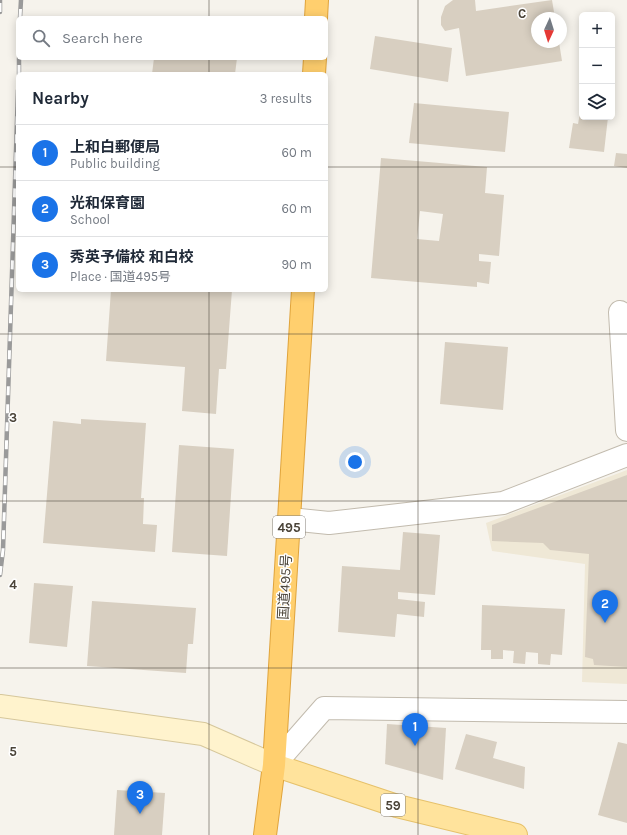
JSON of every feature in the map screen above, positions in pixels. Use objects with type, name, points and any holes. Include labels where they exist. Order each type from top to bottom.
[{"type":"highway","points":[[316,16],[317,0]]},
{"type":"highway","points":[[314,60],[314,72]]},
{"type":"highway","name":"国道495号","points":[[265,835],[274,765],[303,292]]},
{"type":"main road","name":"59","points":[[274,765],[397,806],[516,835]]},
{"type":"street","points":[[620,312],[627,430]]},
{"type":"street","points":[[290,519],[329,523],[503,503],[627,455]]},
{"type":"street","points":[[0,706],[203,734],[274,765],[324,708],[627,712]]},
{"type":"shaded area","points":[[627,470],[627,684],[582,682],[585,564],[492,551],[486,523]]},
{"type":"building","points":[[453,0],[475,0],[476,11],[552,0],[554,12],[531,12],[531,48],[560,48],[562,61],[466,76],[459,28],[445,31],[441,25],[441,17],[445,6]]},
{"type":"building","points":[[375,36],[452,48],[448,82],[370,69]]},
{"type":"building","points":[[154,60],[237,60],[235,72],[152,72]]},
{"type":"building","points":[[414,103],[509,112],[505,152],[409,143]]},
{"type":"building","points":[[579,118],[579,120],[608,120],[604,152],[569,148],[573,123],[578,124]]},
{"type":"building","points":[[616,153],[627,154],[627,168],[614,166]]},
{"type":"building","points":[[381,158],[487,167],[485,193],[504,195],[499,256],[479,254],[479,261],[491,262],[489,284],[477,282],[477,287],[371,278]],"holes":[[[420,211],[443,214],[439,241],[417,239]]]},
{"type":"building","points":[[111,292],[232,292],[226,369],[219,369],[216,414],[182,411],[185,367],[106,361]]},
{"type":"building","points":[[445,342],[508,347],[503,410],[440,404]]},
{"type":"building","points":[[81,419],[146,423],[141,498],[144,498],[143,524],[157,525],[155,552],[43,543],[53,421],[81,424]]},
{"type":"building","points":[[179,445],[234,449],[227,556],[172,552]]},
{"type":"building","points":[[627,475],[627,667],[594,665],[593,659],[585,657],[589,554],[550,550],[543,543],[492,541],[492,525]]},
{"type":"building","points":[[403,532],[440,535],[435,595],[398,592],[398,599],[425,602],[424,617],[397,614],[395,637],[338,632],[342,566],[400,570]]},
{"type":"building","points":[[34,583],[73,586],[67,647],[29,643]]},
{"type":"building","points":[[92,601],[196,608],[193,644],[188,644],[186,673],[87,666]]},
{"type":"building","points":[[482,605],[565,609],[562,655],[551,654],[550,665],[538,664],[538,653],[526,652],[525,664],[513,663],[514,651],[503,650],[503,659],[491,659],[491,650],[481,650]]},
{"type":"building","points":[[387,724],[446,728],[443,780],[385,764]]},
{"type":"building","points":[[466,734],[497,742],[493,758],[525,767],[524,789],[455,769]]},
{"type":"building","points":[[618,742],[627,744],[627,823],[598,815]]},
{"type":"building","points":[[117,790],[165,793],[162,835],[114,835]]},
{"type":"railway","points":[[0,0],[0,12]]},
{"type":"railway","points":[[20,16],[21,0]]},
{"type":"railway","points":[[19,60],[19,72]]},
{"type":"railway","points":[[0,575],[3,550],[16,151]]},
{"type":"place","name":"光和保育園","points":[[605,623]]},
{"type":"place","name":"上和白郵便局","points":[[415,746]]},
{"type":"place","name":"秀英予備校 和白校","points":[[140,814]]}]
